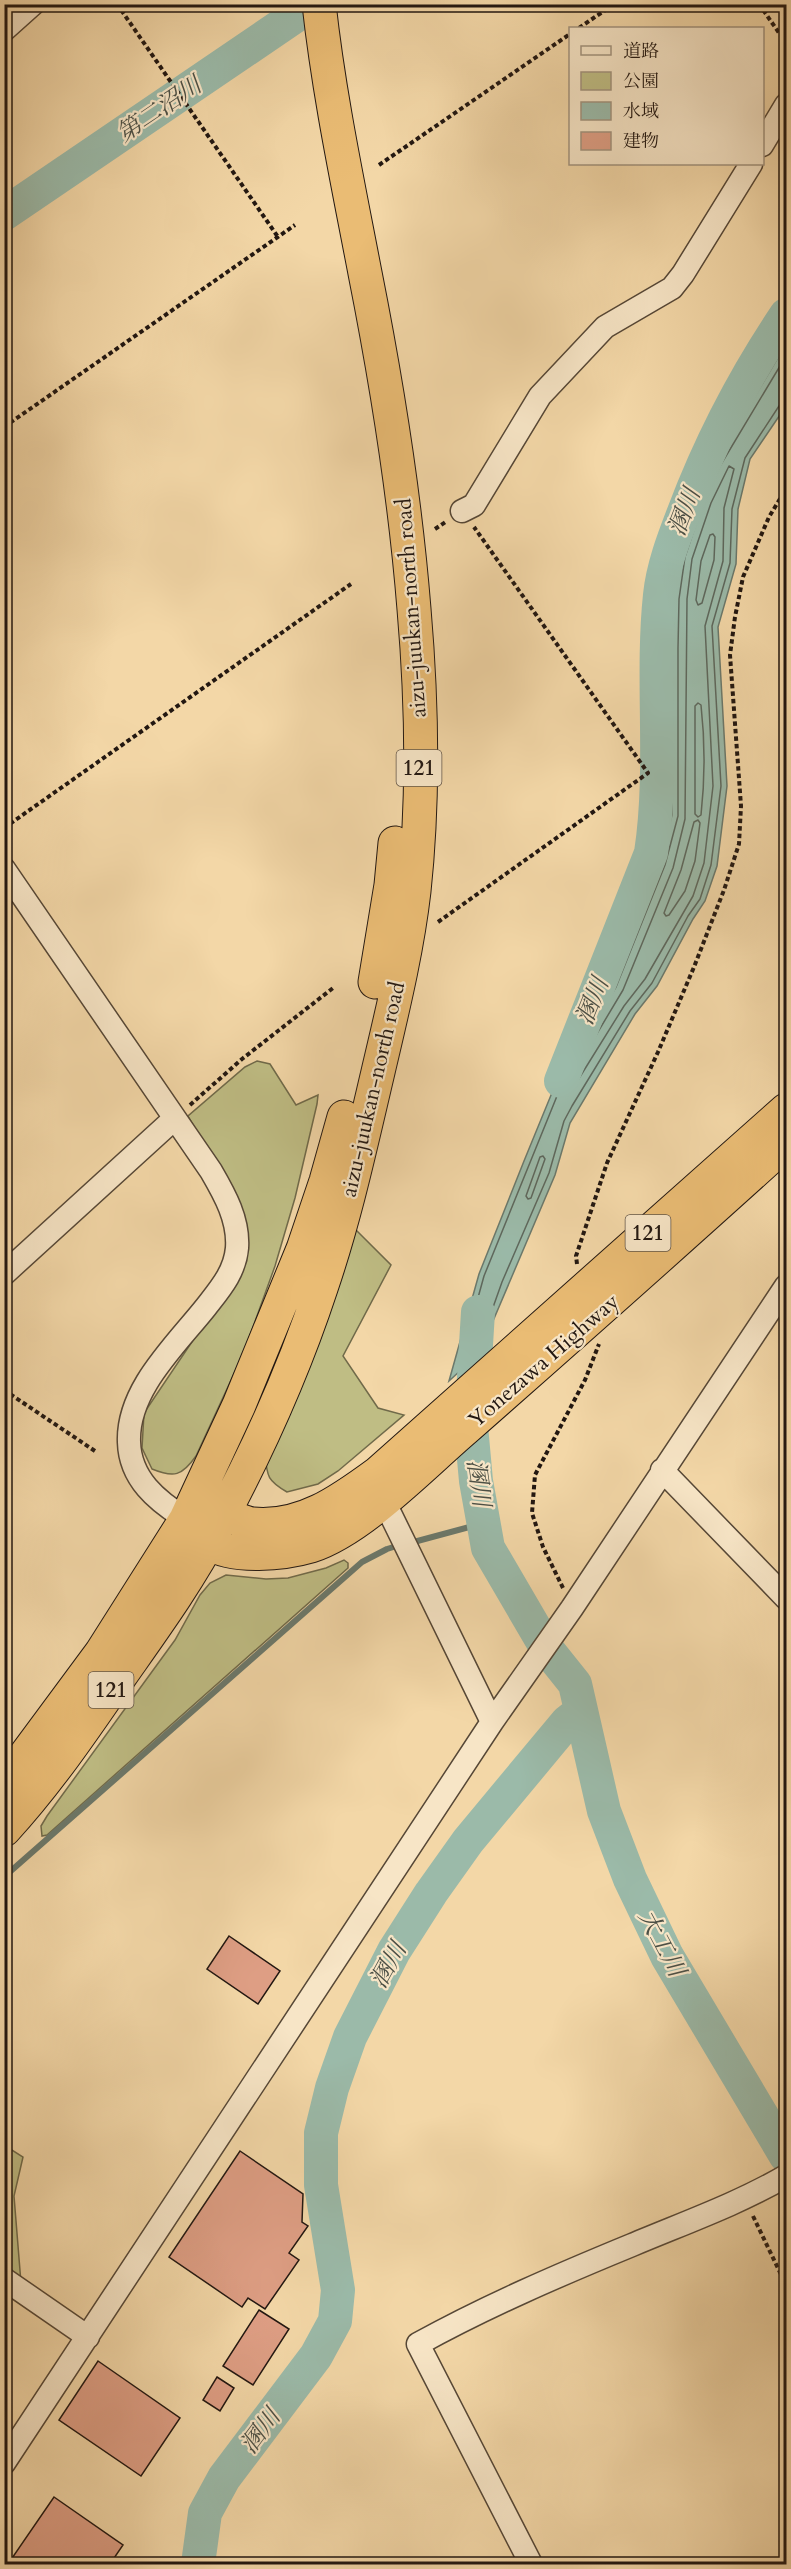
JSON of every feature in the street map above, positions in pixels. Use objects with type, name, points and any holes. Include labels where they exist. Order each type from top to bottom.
[{"type":"highway","name":"aizu-juukan-north road","points":[[223,1514],[241,1480],[287,1378],[319,1294],[341,1223],[398,984],[414,888],[418,834],[419,686],[407,528],[393,431],[314,41],[300,4]]},
{"type":"highway","name":"aizu-juukan-north road","points":[[186,1519],[243,1395],[303,1249],[338,1144],[367,1024],[391,885],[396,832],[401,686],[393,530],[353,283],[315,105],[314,41],[319,4]]},
{"type":"highway","name":"Yonezawa Highway","points":[[186,1519],[223,1514],[249,1523],[285,1523],[337,1503],[383,1489],[517,1366],[581,1293],[786,1110]]},
{"type":"highway","name":"Yonezawa Highway","points":[[517,1366],[598,1314],[786,1143]]},
{"type":"highway","name":"121","points":[[207,1543],[236,1552],[253,1554],[312,1546],[359,1521],[383,1489]]},
{"type":"highway","name":"121","points":[[4,1830],[33,1799],[157,1626],[223,1514]]},
{"type":"highway","points":[[186,1519],[207,1543]]},
{"type":"highway","name":"121","points":[[4,1784],[101,1653],[186,1519]]},
{"type":"street","points":[[4,30],[33,4]]},
{"type":"street","points":[[764,142],[786,105]]},
{"type":"street","points":[[462,512],[474,505],[540,396],[605,327],[672,288],[750,165]]},
{"type":"street","points":[[4,869],[211,1171],[225,1195],[233,1216],[237,1247],[231,1271],[220,1290],[142,1389],[130,1422],[131,1458],[143,1484],[154,1497],[186,1519]]},
{"type":"street","points":[[4,1274],[174,1119]]},
{"type":"street","points":[[4,2463],[492,1722],[574,1605],[786,1286]]},
{"type":"street","points":[[662,1470],[786,1598]]},
{"type":"street","points":[[383,1489],[492,1722]]},
{"type":"street","points":[[531,2565],[418,2344],[472,2314],[539,2283],[754,2194],[786,2176]]},
{"type":"street","points":[[4,2278],[88,2337]]},
{"type":"path","points":[[117,4],[278,237]]},
{"type":"path","points":[[580,27],[614,4]]},
{"type":"path","points":[[759,4],[786,43]]},
{"type":"path","points":[[379,165],[569,35]]},
{"type":"path","points":[[4,427],[295,225]]},
{"type":"path","points":[[581,1293],[576,1256],[607,1164],[690,978],[739,844],[741,806],[730,655],[735,616],[743,577],[769,517],[786,489]]},
{"type":"path","points":[[438,922],[648,773],[462,512]]},
{"type":"path","points":[[4,828],[351,584]]},
{"type":"path","points":[[174,1119],[242,1059],[333,988]]},
{"type":"path","points":[[574,1605],[562,1587],[543,1547],[532,1513],[535,1474],[593,1363],[601,1335]]},
{"type":"path","points":[[4,1390],[95,1451]]},
{"type":"path","points":[[754,2194],[786,2285]]},
{"type":"green space","points":[[257,1061],[270,1064],[296,1105],[318,1095],[317,1104],[295,1198],[275,1266],[244,1352],[196,1456],[182,1471],[166,1474],[152,1469],[142,1448],[144,1413],[239,1272],[217,1167],[188,1116],[245,1067]]},
{"type":"green space","points":[[356,1230],[391,1265],[343,1356],[378,1408],[404,1415],[338,1471],[318,1484],[287,1492],[270,1478],[265,1455]]},
{"type":"green space","points":[[344,1560],[348,1563],[348,1568],[47,1835],[42,1836],[41,1826],[47,1816],[175,1640],[200,1595],[210,1583],[226,1575],[266,1579],[288,1578],[326,1568]]},
{"type":"green space","points":[[4,2145],[23,2157],[14,2196],[21,2283],[5,2272]]},
{"type":"water","points":[[786,344],[786,406],[750,459],[738,509],[736,564],[718,627],[727,786],[717,866],[705,901],[657,986],[635,1014],[570,1123],[555,1175],[493,1321],[485,1348],[449,1381],[479,1274],[524,1161],[565,1061],[611,984],[660,863],[672,815],[673,598],[679,556],[699,497],[715,463]]},
{"type":"building","points":[[229,1936],[280,1971],[258,2004],[207,1969]]},
{"type":"building","points":[[240,2151],[303,2194],[302,2222],[308,2226],[289,2253],[299,2260],[265,2309],[248,2298],[242,2307],[169,2257]]},
{"type":"building","points":[[259,2310],[289,2329],[253,2385],[223,2366]]},
{"type":"building","points":[[98,2361],[180,2418],[141,2476],[59,2420]]},
{"type":"building","points":[[217,2377],[234,2388],[220,2411],[203,2400]]},
{"type":"building","points":[[54,2497],[123,2545],[110,2564],[8,2564]]},
{"type":"waterway","name":"第二沼川","points":[[4,214],[313,4]]},
{"type":"waterway","name":"溷川","points":[[561,1081],[651,853],[657,789],[658,627],[661,584],[666,563],[694,486],[717,435],[756,362],[786,315]]},
{"type":"waterway","name":"大工川","points":[[478,1312],[471,1426],[476,1481],[488,1548],[547,1649],[575,1684],[604,1811],[630,1879],[667,1956],[786,2156]]},
{"type":"waterway","points":[[410,1543],[484,1523]]},
{"type":"waterway","points":[[4,1877],[362,1562],[400,1545]]},
{"type":"waterway","name":"溷川","points":[[198,2564],[205,2513],[224,2478],[316,2356],[335,2321],[338,2290],[321,2185],[321,2133],[332,2088],[350,2037],[394,1951],[431,1893],[468,1841],[567,1722],[581,1711]]}]
